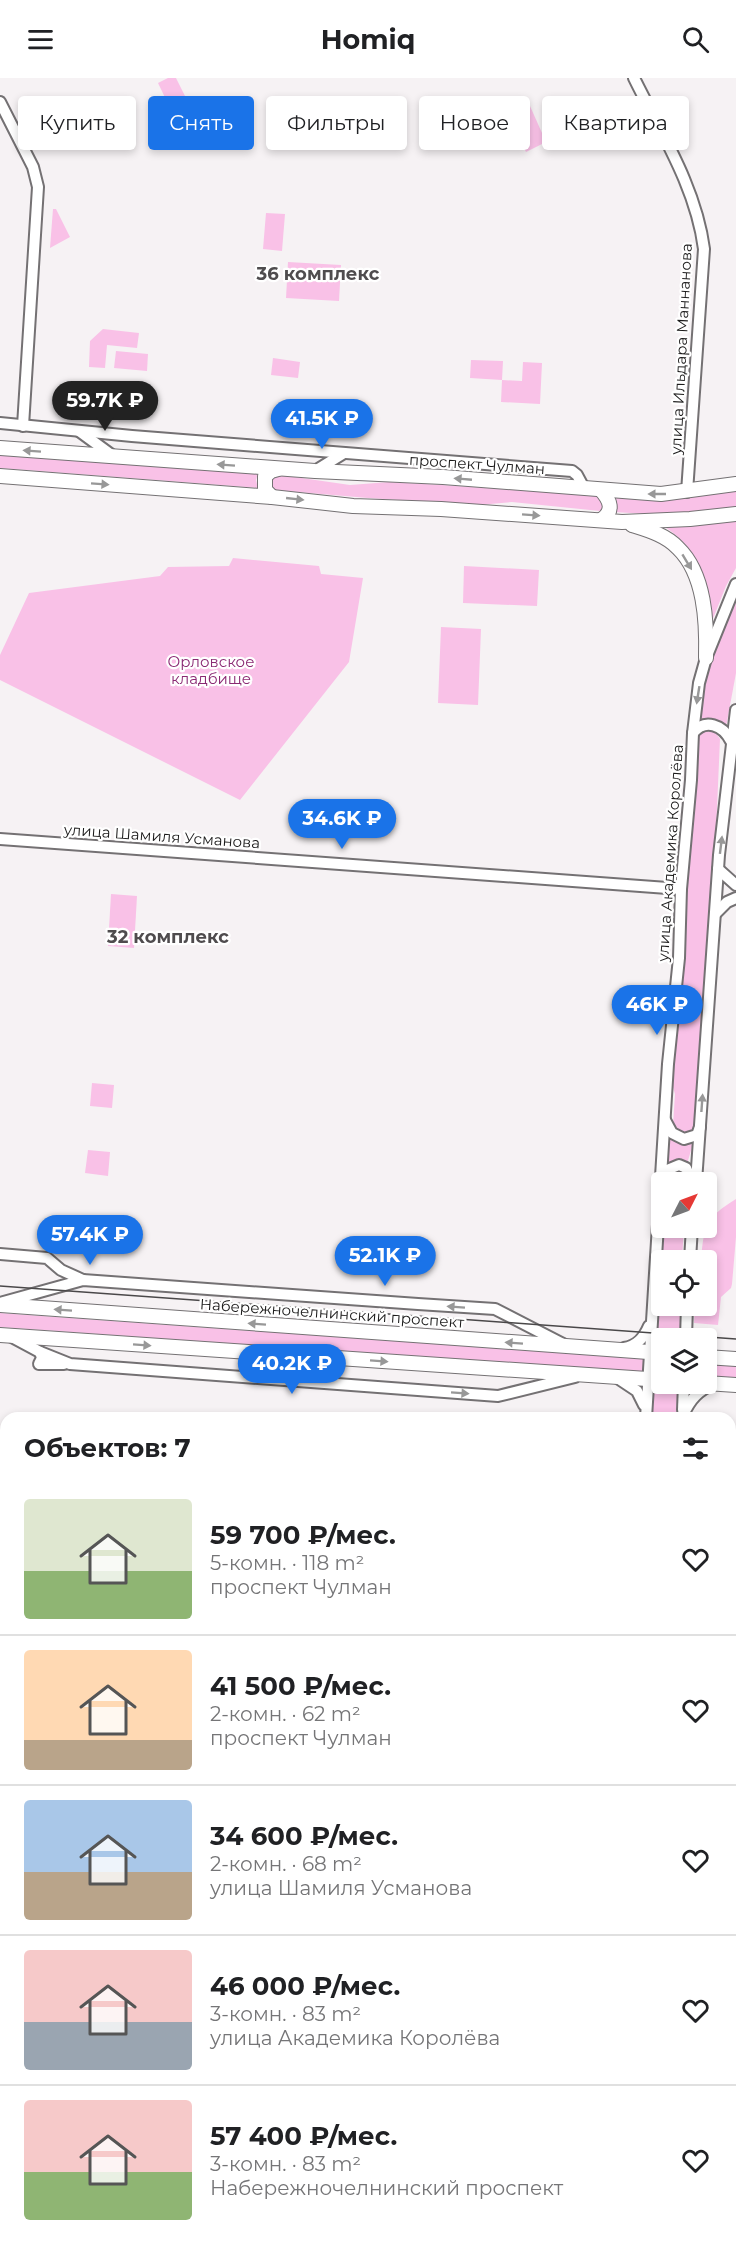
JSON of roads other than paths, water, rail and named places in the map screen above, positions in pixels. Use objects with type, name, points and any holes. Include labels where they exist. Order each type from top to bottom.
[{"type":"main road","name":"проспект Чулман","points":[[0,448],[278,469],[443,477],[661,494],[736,484]]},
{"type":"main road","points":[[272,497],[265,490],[265,476],[278,469]]},
{"type":"main road","points":[[0,476],[272,497],[353,506],[441,509],[622,522],[736,514]]},
{"type":"main road","points":[[601,490],[610,500],[610,507],[605,518],[601,520]]},
{"type":"main road","points":[[622,522],[664,537],[678,548],[691,565],[698,585],[707,630],[706,658]]},
{"type":"main road","name":"Набережночелнинский проспект","points":[[0,1304],[651,1353]]},
{"type":"main road","points":[[5,1335],[651,1379]]},
{"type":"main road","points":[[717,1357],[736,1359]]},
{"type":"main road","points":[[717,1383],[736,1384]]},
{"type":"street","name":"улица Ильдара Маннанова","points":[[634,78],[689,189],[703,237],[687,492]]},
{"type":"street","points":[[0,102],[33,167],[38,187],[23,426]]},
{"type":"street","points":[[0,423],[572,471],[584,488]]},
{"type":"street","points":[[79,431],[113,456]]},
{"type":"street","points":[[315,471],[344,453]]},
{"type":"street","name":"улица Академика Королёва","points":[[662,1172],[679,958],[681,890],[699,683],[717,626],[736,584]]},
{"type":"street","points":[[695,1172],[718,869],[736,710]]},
{"type":"street","points":[[693,733],[700,726],[711,724],[724,730],[731,741]]},
{"type":"street","name":"улица Шамиля Усманова","points":[[0,839],[681,890]]},
{"type":"street","points":[[718,869],[736,885]]},
{"type":"street","points":[[715,914],[727,902],[736,898]]},
{"type":"street","points":[[665,1120],[672,1133],[684,1139],[697,1135],[700,1126]]},
{"type":"street","points":[[666,1172],[679,1165],[686,1168],[688,1172]]},
{"type":"street","name":"улица Академика Королёва","points":[[653,1328],[657,1238]]},
{"type":"street","points":[[0,1254],[47,1258],[61,1270],[83,1280],[495,1310],[569,1347]]},
{"type":"street","points":[[0,1304],[83,1280]]},
{"type":"street","points":[[615,1349],[631,1347],[639,1341],[652,1321]]},
{"type":"street","points":[[5,1335],[70,1364],[498,1395],[525,1391],[582,1375]]},
{"type":"street","points":[[613,1376],[638,1391],[643,1399],[645,1412]]},
{"type":"street","name":"улица Академика Королёва","points":[[647,1412],[651,1394]]},
{"type":"street","points":[[683,1412],[684,1394]]},
{"type":"street","points":[[685,1412],[695,1394]]},
{"type":"tram line","points":[[0,1286],[736,1339]]},
{"type":"district","name":"36 комплекс","points":[[318,274]]},
{"type":"district","name":"32 комплекс","points":[[168,937]]},
{"type":"park label","name":"Орловское кладбище","points":[[211,670]]}]
